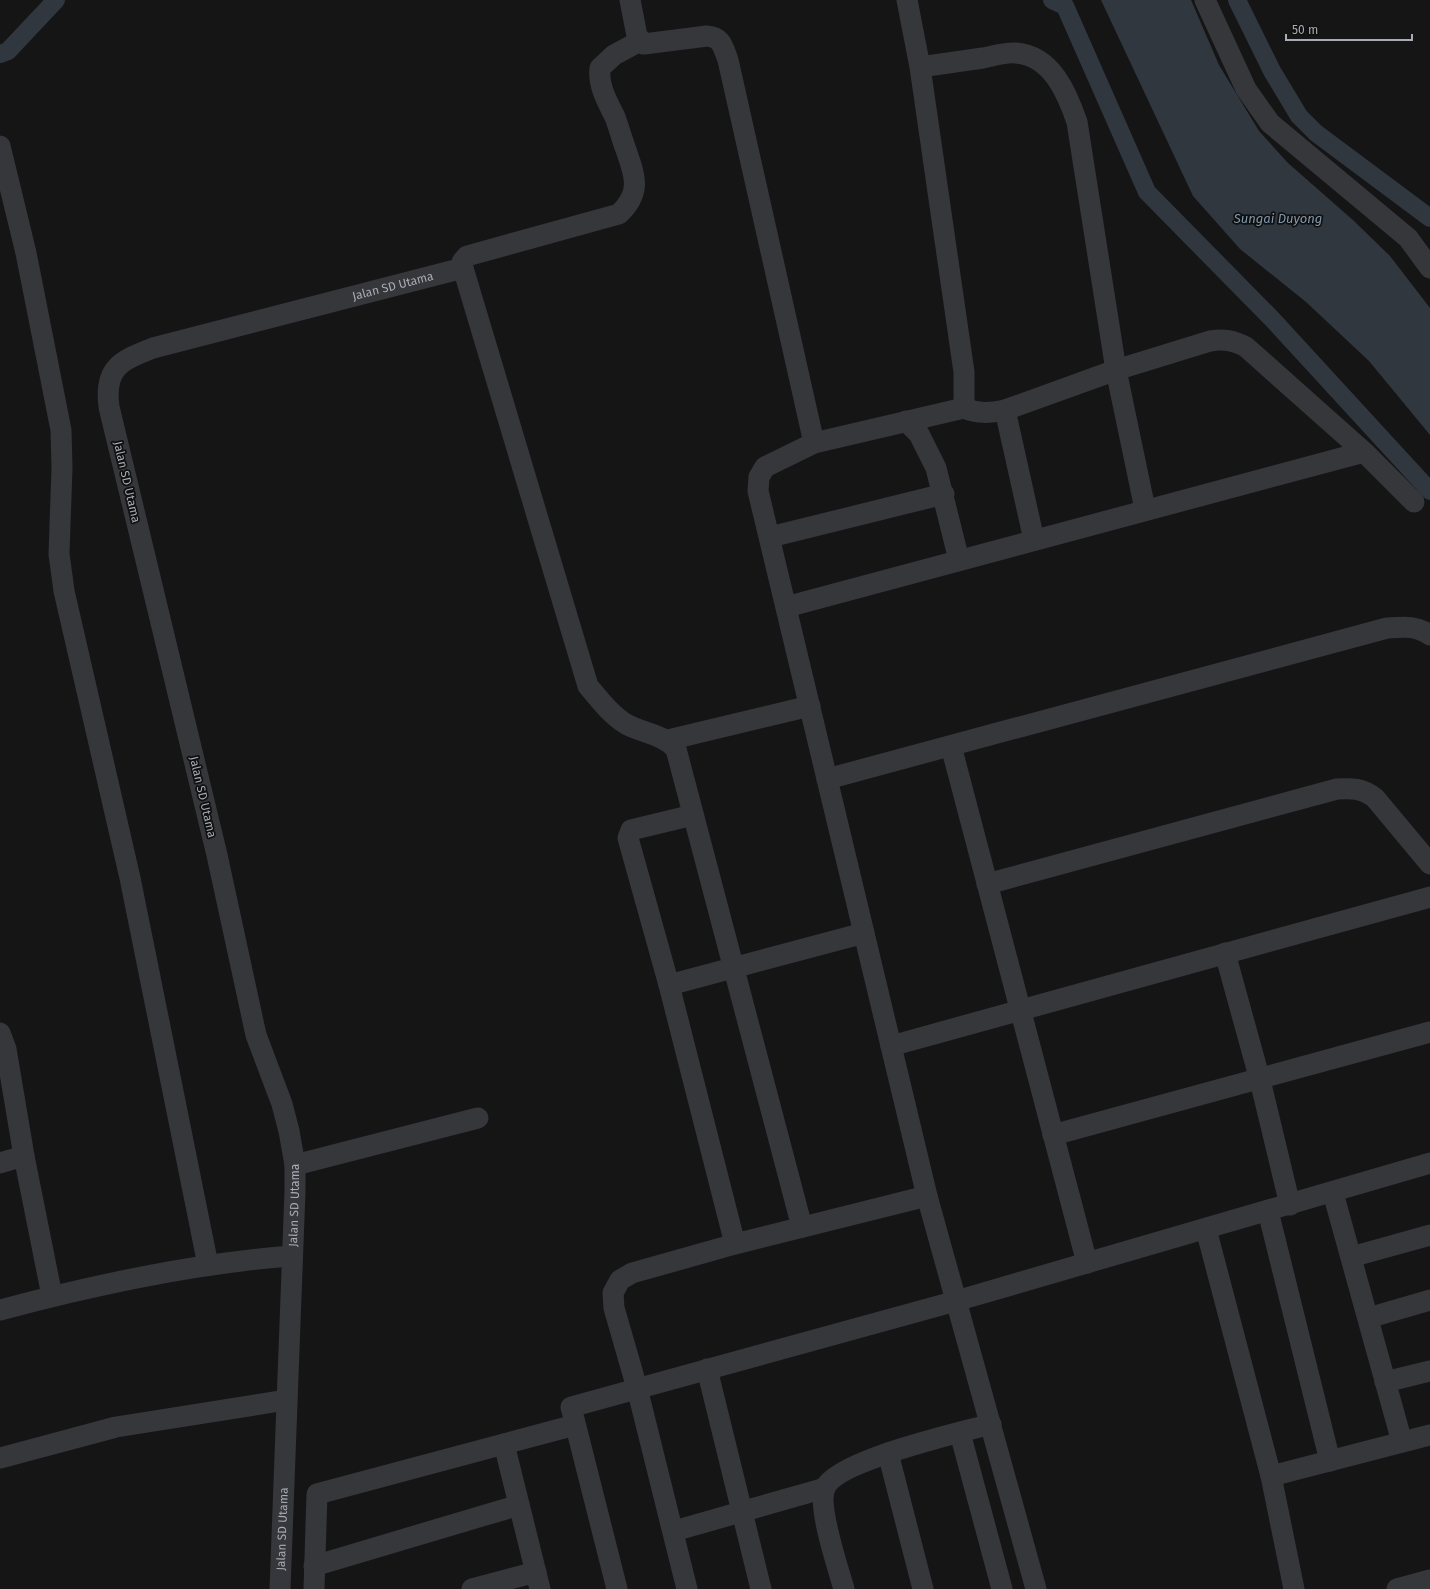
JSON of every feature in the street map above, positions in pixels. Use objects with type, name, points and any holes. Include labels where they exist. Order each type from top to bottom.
[{"type":"street","points":[[630,0],[637,36],[644,44],[707,36],[715,36],[720,40],[730,67],[814,443]]},
{"type":"street","points":[[907,0],[920,67],[964,372],[964,408]]},
{"type":"street","points":[[1205,0],[1246,89],[1270,123],[1408,238],[1430,268]]},
{"type":"street","points":[[640,41],[614,56],[600,68],[599,78],[617,123],[635,178],[634,191],[628,204],[618,214],[467,256],[462,262],[462,268],[588,686],[603,704],[626,723],[668,740],[676,748],[802,1227]]},
{"type":"street","points":[[920,67],[1016,53],[1034,58],[1048,67],[1061,84],[1070,102],[1077,122],[1116,370],[1145,510]]},
{"type":"street","points":[[0,146],[26,253],[61,430],[62,468],[59,554],[64,591],[130,878],[208,1265]]},
{"type":"street","name":"Jalan SD Utama","points":[[280,1589],[295,1165],[289,1131],[282,1104],[256,1035],[217,855],[109,407],[107,390],[111,376],[120,363],[153,348],[462,268]]},
{"type":"street","points":[[1036,1589],[927,1196],[758,491],[759,477],[765,467],[814,443],[964,408],[975,413],[990,413],[1005,410],[1116,370],[1210,341],[1223,339],[1235,341],[1246,347],[1364,452],[1414,502]]},
{"type":"street","points":[[1005,410],[1034,540]]},
{"type":"street","points":[[906,421],[919,434],[929,451],[944,494],[959,560]]},
{"type":"street","points":[[786,607],[1364,452]]},
{"type":"street","points":[[770,537],[944,494]]},
{"type":"street","points":[[827,779],[1387,628],[1404,626],[1417,628],[1430,635]]},
{"type":"street","points":[[668,740],[810,706]]},
{"type":"street","points":[[951,746],[1087,1263]]},
{"type":"street","points":[[987,884],[1337,789],[1353,788],[1366,791],[1375,798],[1430,864]]},
{"type":"street","points":[[693,815],[632,830],[628,838],[669,985],[735,1244]]},
{"type":"street","points":[[891,1046],[1430,897]]},
{"type":"street","points":[[669,985],[864,934]]},
{"type":"street","points":[[1225,953],[1260,1080],[1290,1205]]},
{"type":"street","points":[[1053,1135],[1260,1080],[1430,1032]]},
{"type":"street","points":[[0,1033],[6,1049],[24,1156],[52,1296]]},
{"type":"street","points":[[295,1165],[478,1118]]},
{"type":"street","points":[[0,1163],[24,1156]]},
{"type":"street","points":[[314,1589],[317,1494],[504,1444],[637,1388],[956,1301],[1333,1193],[1430,1163]]},
{"type":"street","points":[[1333,1193],[1402,1442]]},
{"type":"street","points":[[687,1589],[674,1531],[637,1388],[614,1308],[613,1293],[620,1280],[632,1273],[735,1244],[927,1196]]},
{"type":"street","points":[[1268,1211],[1330,1461]]},
{"type":"street","points":[[1206,1229],[1270,1476],[1294,1589]]},
{"type":"street","points":[[1351,1257],[1430,1235]]},
{"type":"street","points":[[0,1310],[52,1296],[208,1265],[292,1256]]},
{"type":"street","points":[[1368,1318],[1430,1300]]},
{"type":"street","points":[[707,1369],[761,1589]]},
{"type":"street","points":[[1385,1382],[1430,1370]]},
{"type":"street","points":[[0,1458],[116,1427],[286,1400]]},
{"type":"street","points":[[573,1416],[617,1589]]},
{"type":"street","points":[[674,1531],[825,1488],[836,1476],[852,1466],[888,1453],[991,1424]]},
{"type":"street","points":[[960,1433],[1002,1589]]},
{"type":"street","points":[[1270,1476],[1430,1435]]},
{"type":"street","points":[[472,1589],[538,1581],[504,1444]]},
{"type":"street","points":[[888,1453],[923,1589]]},
{"type":"street","points":[[825,1488],[822,1505],[844,1589]]},
{"type":"street","points":[[314,1566],[519,1505]]},
{"type":"street","points":[[1397,1589],[1430,1580]]},
{"type":"water","name":"Sungai Duyong","points":[[1101,0],[1191,0],[1219,65],[1259,131],[1288,163],[1354,221],[1390,256],[1430,308],[1430,435],[1369,361],[1306,302],[1240,249],[1193,196]]},
{"type":"waterway","points":[[0,54],[8,51],[56,0]]},
{"type":"waterway","points":[[1052,0],[1065,6],[1147,192],[1273,320],[1430,491]]},
{"type":"waterway","points":[[1237,0],[1272,71],[1299,116],[1316,133],[1430,218]]}]
